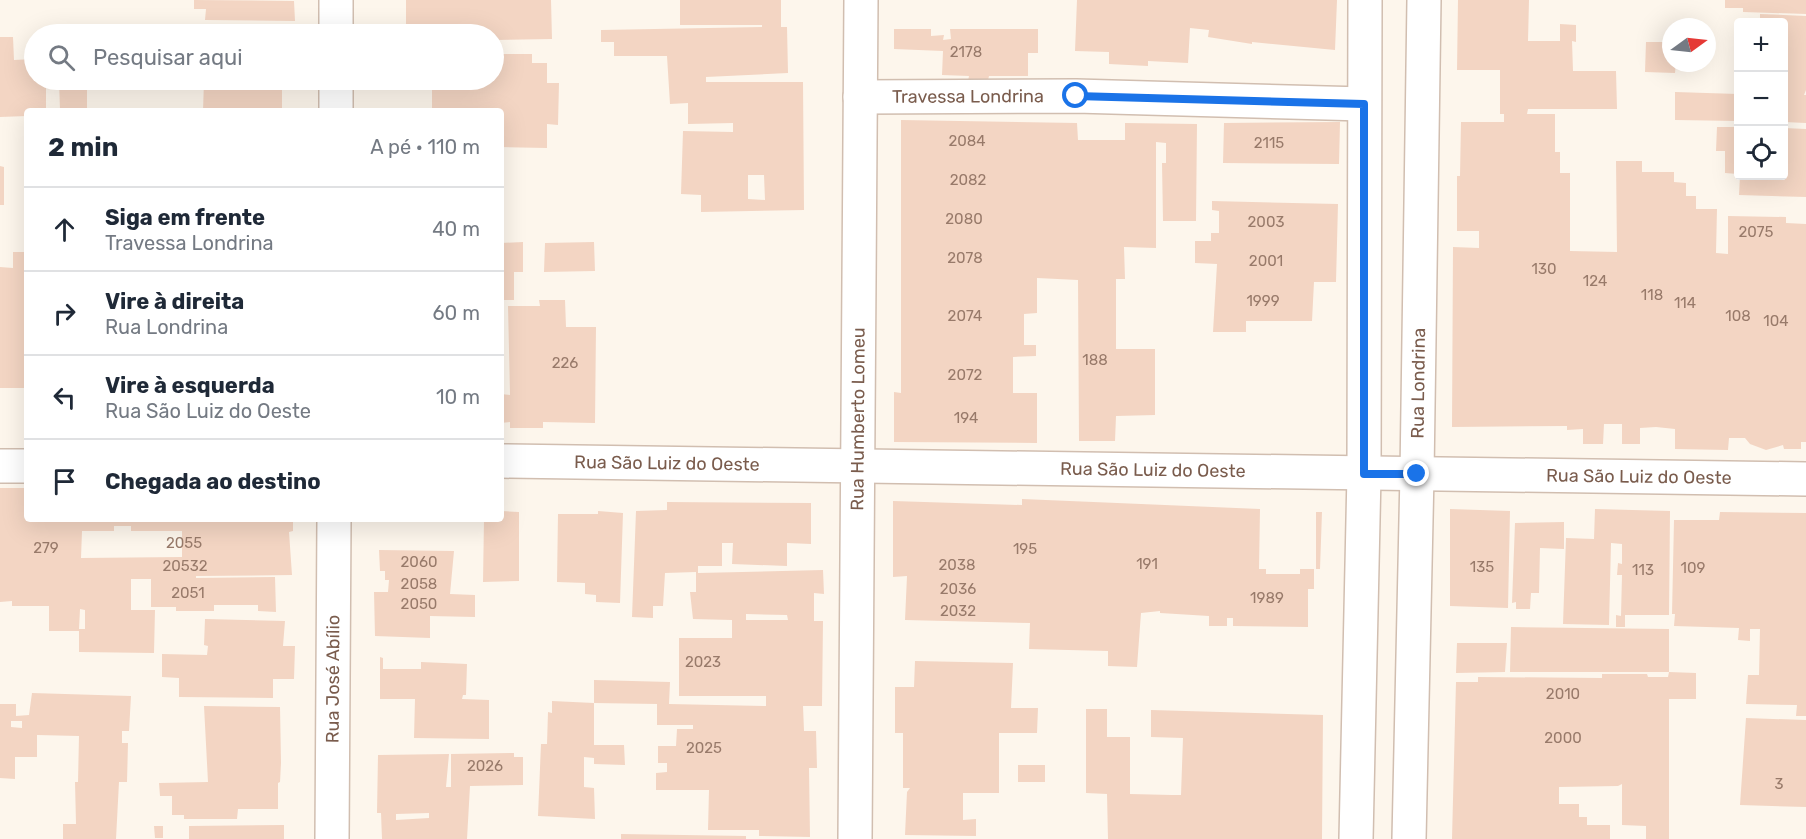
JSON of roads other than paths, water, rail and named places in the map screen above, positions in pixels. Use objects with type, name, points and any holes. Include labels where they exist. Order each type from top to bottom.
[{"type":"street","points":[[336,0],[336,24]]},
{"type":"street","name":"Rua Humberto Lomeu","points":[[855,839],[861,0]]},
{"type":"street","points":[[1356,839],[1364,474],[1365,0]]},
{"type":"street","name":"Rua Londrina","points":[[1408,839],[1417,474],[1424,0]]},
{"type":"street","points":[[336,90],[336,108]]},
{"type":"street","name":"Travessa Londrina","points":[[860,97],[1076,96],[1364,104]]},
{"type":"street","name":"Rua São Luiz do Oeste","points":[[504,461],[1806,479]]},
{"type":"street","points":[[0,466],[24,466]]},
{"type":"street","name":"Rua José Abílio","points":[[332,839],[334,522]]}]
